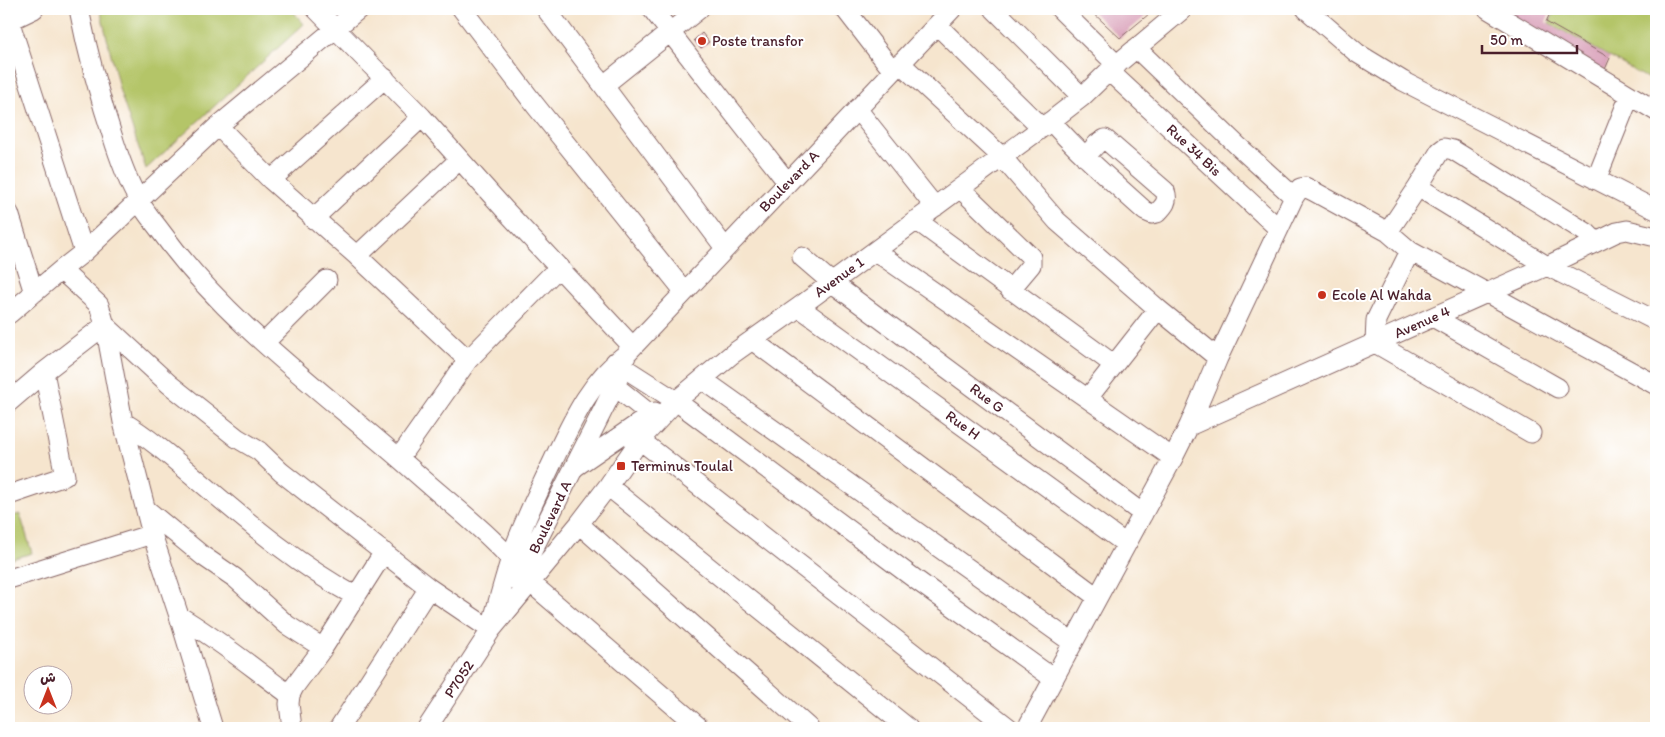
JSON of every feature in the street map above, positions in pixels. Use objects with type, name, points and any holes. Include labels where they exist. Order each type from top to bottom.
[{"type":"street","points":[[34,9],[9,21],[84,252]]},
{"type":"street","points":[[79,9],[89,58],[105,116],[123,168],[138,200],[182,261],[264,343],[400,458],[522,570],[682,722],[700,728]]},
{"type":"street","points":[[316,9],[422,117],[459,160],[559,267],[624,357],[676,401],[915,579],[1054,678]]},
{"type":"street","points":[[9,314],[84,252],[218,126],[359,9]]},
{"type":"street","points":[[462,9],[529,97],[684,291]]},
{"type":"street","points":[[546,9],[725,248]]},
{"type":"street","points":[[652,9],[787,182]]},
{"type":"street","points":[[604,85],[699,9]]},
{"type":"street","points":[[844,9],[897,67],[1002,157],[1057,221],[1158,309],[1218,358]]},
{"type":"street","name":"Boulevard A","points":[[522,570],[574,469],[608,381],[624,357],[684,291],[952,9]]},
{"type":"street","points":[[994,9],[1082,97]]},
{"type":"street","name":"Rue 34 Bis","points":[[1060,9],[1113,68],[1279,230]]},
{"type":"street","name":"Avenue 1","points":[[655,417],[752,340],[800,307],[831,282],[1046,125],[1082,97],[1113,68],[1183,9]]},
{"type":"street","points":[[1306,9],[1357,53],[1403,81],[1656,210]]},
{"type":"street","points":[[1488,9],[1656,111]]},
{"type":"street","points":[[937,25],[1046,125],[1085,157]]},
{"type":"street","points":[[1136,48],[1294,198]]},
{"type":"street","points":[[271,180],[385,78]]},
{"type":"street","points":[[1596,180],[1630,95]]},
{"type":"street","points":[[857,109],[935,207]]},
{"type":"street","points":[[313,219],[422,117]]},
{"type":"street","points":[[218,126],[271,180],[357,256],[468,360]]},
{"type":"street","points":[[1388,232],[1444,148],[1453,150],[1587,233],[1596,242]]},
{"type":"street","points":[[357,256],[459,160]]},
{"type":"street","points":[[1418,187],[1547,266],[1656,321]]},
{"type":"street","points":[[960,188],[1031,258],[1031,265],[1010,290]]},
{"type":"street","points":[[1027,728],[1173,458],[1218,358],[1300,188],[1308,188],[1388,232],[1410,251],[1656,385]]},
{"type":"street","points":[[9,213],[34,293]]},
{"type":"street","points":[[916,220],[1113,364]]},
{"type":"street","name":"Avenue 4","points":[[1189,426],[1547,266],[1617,232],[1627,230],[1656,238]]},
{"type":"street","points":[[875,251],[1173,458]]},
{"type":"street","points":[[1410,251],[1376,320],[1375,343],[1531,433]]},
{"type":"street","name":"Rue G","points":[[802,257],[831,282],[1143,514]]},
{"type":"street","points":[[400,458],[468,360],[559,267]]},
{"type":"street","points":[[61,270],[98,304],[105,325],[123,422],[152,534],[213,728]]},
{"type":"street","points":[[264,343],[327,280]]},
{"type":"street","name":"Rue H","points":[[800,307],[1126,544]]},
{"type":"street","points":[[1088,398],[1158,309]]},
{"type":"street","points":[[1433,317],[1558,388]]},
{"type":"street","points":[[9,402],[44,372],[105,325]]},
{"type":"street","points":[[105,325],[169,384],[210,417],[237,438],[259,451],[281,472],[429,588],[491,630]]},
{"type":"street","points":[[752,340],[1097,597]]},
{"type":"street","points":[[9,495],[64,476],[44,372]]},
{"type":"street","points":[[702,379],[1073,643]]},
{"type":"street","points":[[608,381],[655,417]]},
{"type":"street","name":"Boulevard A","points":[[522,570],[540,490],[569,428],[587,396],[608,381]]},
{"type":"street","points":[[522,570],[579,524],[608,486],[655,417]]},
{"type":"street","points":[[540,490],[655,417]]},
{"type":"street","points":[[123,422],[162,450],[266,536],[327,581],[355,596]]},
{"type":"street","points":[[640,440],[1009,728]]},
{"type":"street","points":[[608,486],[908,728]]},
{"type":"street","points":[[147,510],[197,551],[235,578],[287,625],[323,648]]},
{"type":"street","points":[[579,524],[809,728]]},
{"type":"street","points":[[9,579],[152,534]]},
{"type":"street","points":[[292,728],[289,704],[290,695],[294,687],[323,648],[384,552]]},
{"type":"street","name":"P7052","points":[[491,630],[522,570]]},
{"type":"street","name":"P7052","points":[[427,728],[491,630],[522,570]]},
{"type":"street","points":[[339,728],[429,588]]},
{"type":"street","points":[[179,616],[209,633],[290,695]]},
{"type":"green space","points":[[100,9],[291,9],[304,24],[146,169],[120,92]]},
{"type":"green space","points":[[1556,9],[1656,9],[1656,83],[1549,23]]},
{"type":"green space","points":[[20,514],[32,553],[9,560],[9,517]]},
{"type":"building","points":[[1089,9],[1155,9],[1120,38]]},
{"type":"building","points":[[1495,9],[1552,9],[1546,22],[1610,58],[1603,74]]},
{"type":"building","name":"Poste transfor","points":[[702,33],[709,42],[701,48],[694,40]]},
{"type":"place","name":"Poste transfor","points":[[702,41]]},
{"type":"place","name":"Ecole Al Wahda","points":[[1322,295]]},
{"type":"place","name":"Terminus Toulal","points":[[621,466]]}]
